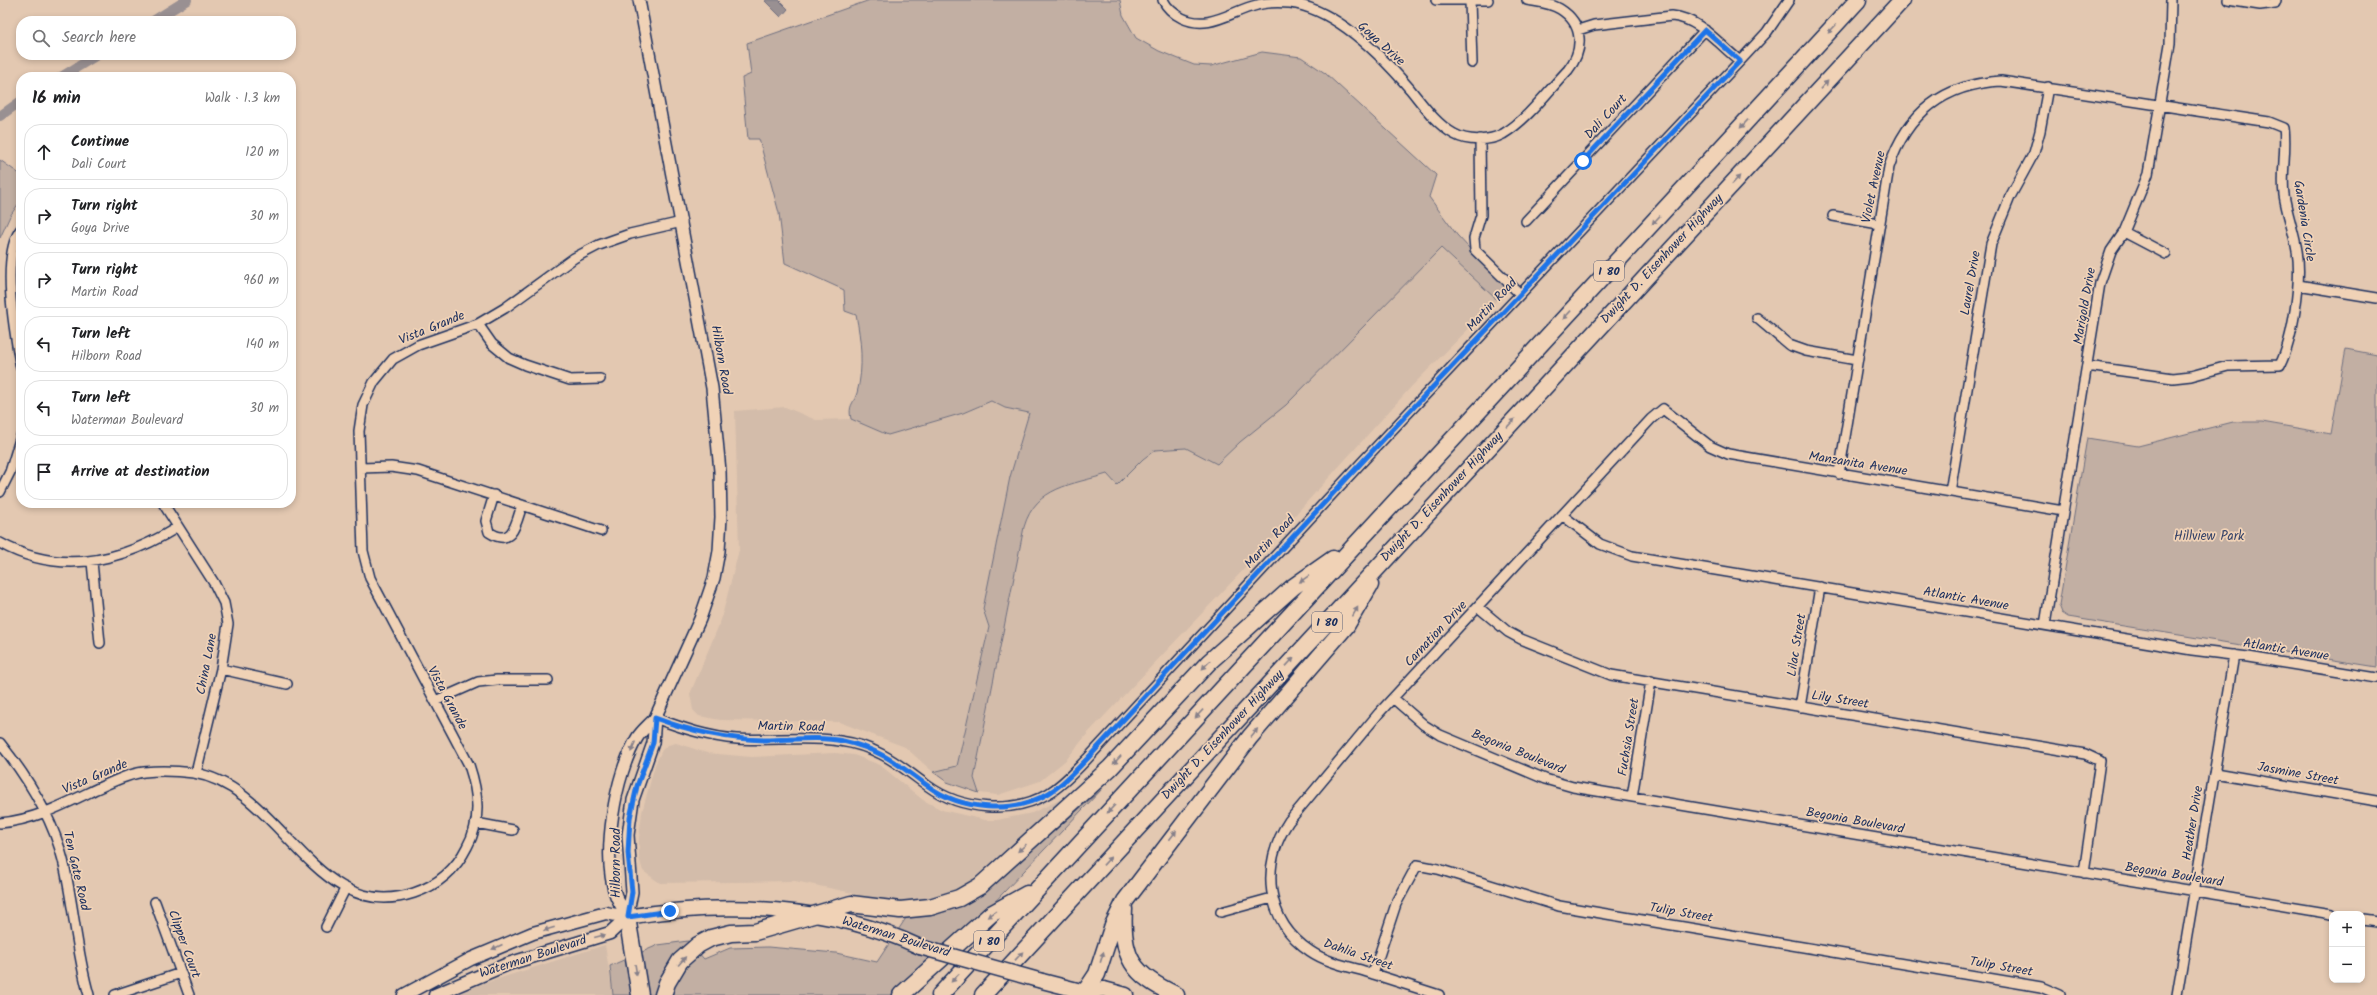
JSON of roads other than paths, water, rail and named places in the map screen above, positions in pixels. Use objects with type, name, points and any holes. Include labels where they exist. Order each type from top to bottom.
[{"type":"highway","name":"I 80","points":[[940,995],[1858,0]]},
{"type":"highway","name":"Dwight D. Eisenhower Highway","points":[[983,995],[1902,0]]},
{"type":"highway","points":[[663,995],[667,983],[680,961],[698,944],[711,938],[731,933],[755,932],[851,904],[900,910],[930,907],[959,898],[980,886],[1110,768],[1209,662],[1293,587],[1359,541]]},
{"type":"highway","points":[[1085,994],[1097,974],[1113,925],[1125,901],[1250,737],[1346,626],[1385,559]]},
{"type":"highway","points":[[901,995],[991,914],[1038,888]]},
{"type":"highway","points":[[1125,901],[1123,933],[1130,959],[1142,977],[1176,995]]},
{"type":"highway","points":[[628,917],[640,995]]},
{"type":"main road","name":"Waterman Boulevard","points":[[404,995],[471,958],[513,941],[606,913],[628,917],[670,911],[717,908],[810,915],[847,922],[892,934],[920,947],[1085,994]]},
{"type":"main road","name":"Waterman Boulevard","points":[[435,995],[508,964],[610,933],[628,917]]},
{"type":"main road","points":[[1085,994],[1104,989],[1126,995]]},
{"type":"street","name":"Hilborn Road","points":[[628,917],[616,895],[612,874],[612,817],[620,781],[637,738],[655,718],[708,598],[719,551],[721,518],[719,444],[714,403],[682,222],[639,0]]},
{"type":"street","name":"Goya Drive","points":[[1162,0],[1175,15],[1189,21],[1203,23],[1256,5],[1272,2],[1306,6],[1326,15],[1374,51],[1393,69],[1441,126],[1455,135],[1480,139],[1503,134],[1516,124],[1568,70],[1580,51],[1578,30],[1572,18],[1560,9],[1527,0]]},
{"type":"street","points":[[1436,0],[1488,0]]},
{"type":"street","name":"Martin Road","points":[[655,718],[717,737],[766,740],[828,740],[858,744],[896,762],[943,795],[981,806],[1019,804],[1043,796],[1062,784],[1767,32],[1789,0]]},
{"type":"street","name":"Marigold Drive","points":[[2045,625],[2104,268],[2124,232],[2148,174],[2161,105],[2170,44],[2171,0]]},
{"type":"street","points":[[2228,0],[2260,5],[2275,3],[2276,0]]},
{"type":"street","points":[[1470,1],[1472,63]]},
{"type":"street","points":[[1578,30],[1594,25],[1672,16],[1689,20],[1705,30],[1740,61]]},
{"type":"street","name":"Dali Court","points":[[1526,221],[1705,30]]},
{"type":"street","name":"Violet Avenue","points":[[1839,474],[1889,167],[1894,151],[1908,127],[1920,113],[1950,92],[1984,82],[2001,81],[2161,105]]},
{"type":"street","name":"Laurel Drive","points":[[1950,492],[1991,244],[2010,197],[2034,153],[2040,131],[2048,87]]},
{"type":"street","name":"Gardenia Circle","points":[[2087,366],[2173,378],[2191,376],[2228,366],[2280,365],[2287,351],[2298,285],[2297,253],[2284,195],[2283,168],[2286,142],[2284,128],[2270,122],[2161,105]]},
{"type":"street","points":[[1480,139],[1481,215],[1474,238],[1474,250],[1520,294]]},
{"type":"street","points":[[1833,216],[1880,224]]},
{"type":"street","name":"Vista Grande","points":[[0,823],[20,821],[46,812],[114,781],[143,772],[170,771],[196,774],[222,782],[243,794],[260,809],[324,875],[345,889],[370,896],[397,897],[420,891],[440,880],[458,862],[470,842],[476,823],[478,799],[476,785],[469,765],[370,578],[363,551],[360,424],[363,405],[374,382],[392,359],[418,345],[478,324],[505,308],[574,258],[599,245],[630,234],[682,222]]},
{"type":"street","points":[[2124,232],[2166,254]]},
{"type":"street","points":[[16,240],[12,248],[7,272],[8,298],[16,341]]},
{"type":"street","points":[[2298,285],[2377,298]]},
{"type":"street","points":[[1757,318],[1789,344],[1806,352],[1857,360]]},
{"type":"street","points":[[478,324],[492,344],[509,358],[519,363],[570,380],[600,379]]},
{"type":"street","name":"Manzanita Avenue","points":[[1663,409],[1710,446],[1728,454],[2063,511]]},
{"type":"street","name":"Carnation Drive","points":[[1272,898],[1270,866],[1280,835],[1302,804],[1393,698],[1478,608],[1562,515],[1663,409]]},
{"type":"street","points":[[0,492],[10,472],[16,452]]},
{"type":"street","points":[[361,468],[391,467],[418,471],[601,531]]},
{"type":"street","points":[[494,496],[486,521],[489,532],[497,537],[506,537],[513,532],[522,505]]},
{"type":"street","name":"China Lane","points":[[167,508],[224,603],[228,624],[221,669],[196,774]]},
{"type":"street","name":"Atlantic Avenue","points":[[1562,515],[1600,544],[1632,556],[2192,650],[2234,655],[2377,678]]},
{"type":"street","points":[[0,543],[28,555],[60,562],[92,562],[121,555],[146,545],[178,527]]},
{"type":"street","points":[[92,562],[100,643]]},
{"type":"street","name":"Lilac Street","points":[[1800,707],[1820,587]]},
{"type":"street","name":"Lily Street","points":[[1478,608],[1508,632],[1558,654],[1611,674],[2085,754],[2100,761],[2084,873]]},
{"type":"street","name":"Heather Drive","points":[[2177,995],[2234,655]]},
{"type":"street","points":[[221,669],[287,684]]},
{"type":"street","points":[[434,701],[478,682],[497,680],[548,680]]},
{"type":"street","name":"Fuchsia Street","points":[[1632,797],[1651,681]]},
{"type":"street","name":"Begonia Boulevard","points":[[1393,698],[1424,725],[1440,735],[1545,779],[1573,787],[2329,914]]},
{"type":"street","name":"Hilborn Road","points":[[628,917],[632,892],[628,853],[630,818],[637,786],[653,743],[655,718]]},
{"type":"street","name":"Ten Gate Road","points":[[0,743],[21,770],[46,812],[62,858],[79,954],[89,995]]},
{"type":"street","name":"Jasmine Street","points":[[2215,773],[2377,801]]},
{"type":"street","points":[[476,823],[513,830]]},
{"type":"street","name":"Tulip Street","points":[[1373,974],[1396,904],[1417,865],[1438,869],[1559,906],[2041,987],[2060,995]]},
{"type":"street","points":[[326,927],[345,889]]},
{"type":"street","points":[[1221,912],[1272,898]]},
{"type":"street","name":"Dahlia Street","points":[[1272,898],[1285,926],[1294,938],[1310,952],[1329,961],[1439,995]]},
{"type":"street","name":"Clipper Court","points":[[155,902],[189,995]]},
{"type":"street","points":[[2365,920],[2377,922]]},
{"type":"street","points":[[115,995],[181,973]]},
{"type":"waterway","points":[[161,16],[187,0]]},
{"type":"waterway","points":[[69,72],[89,60]]},
{"type":"waterway","points":[[0,116],[16,105]]},
{"type":"park label","name":"Hillview Park","points":[[2209,536]]}]
